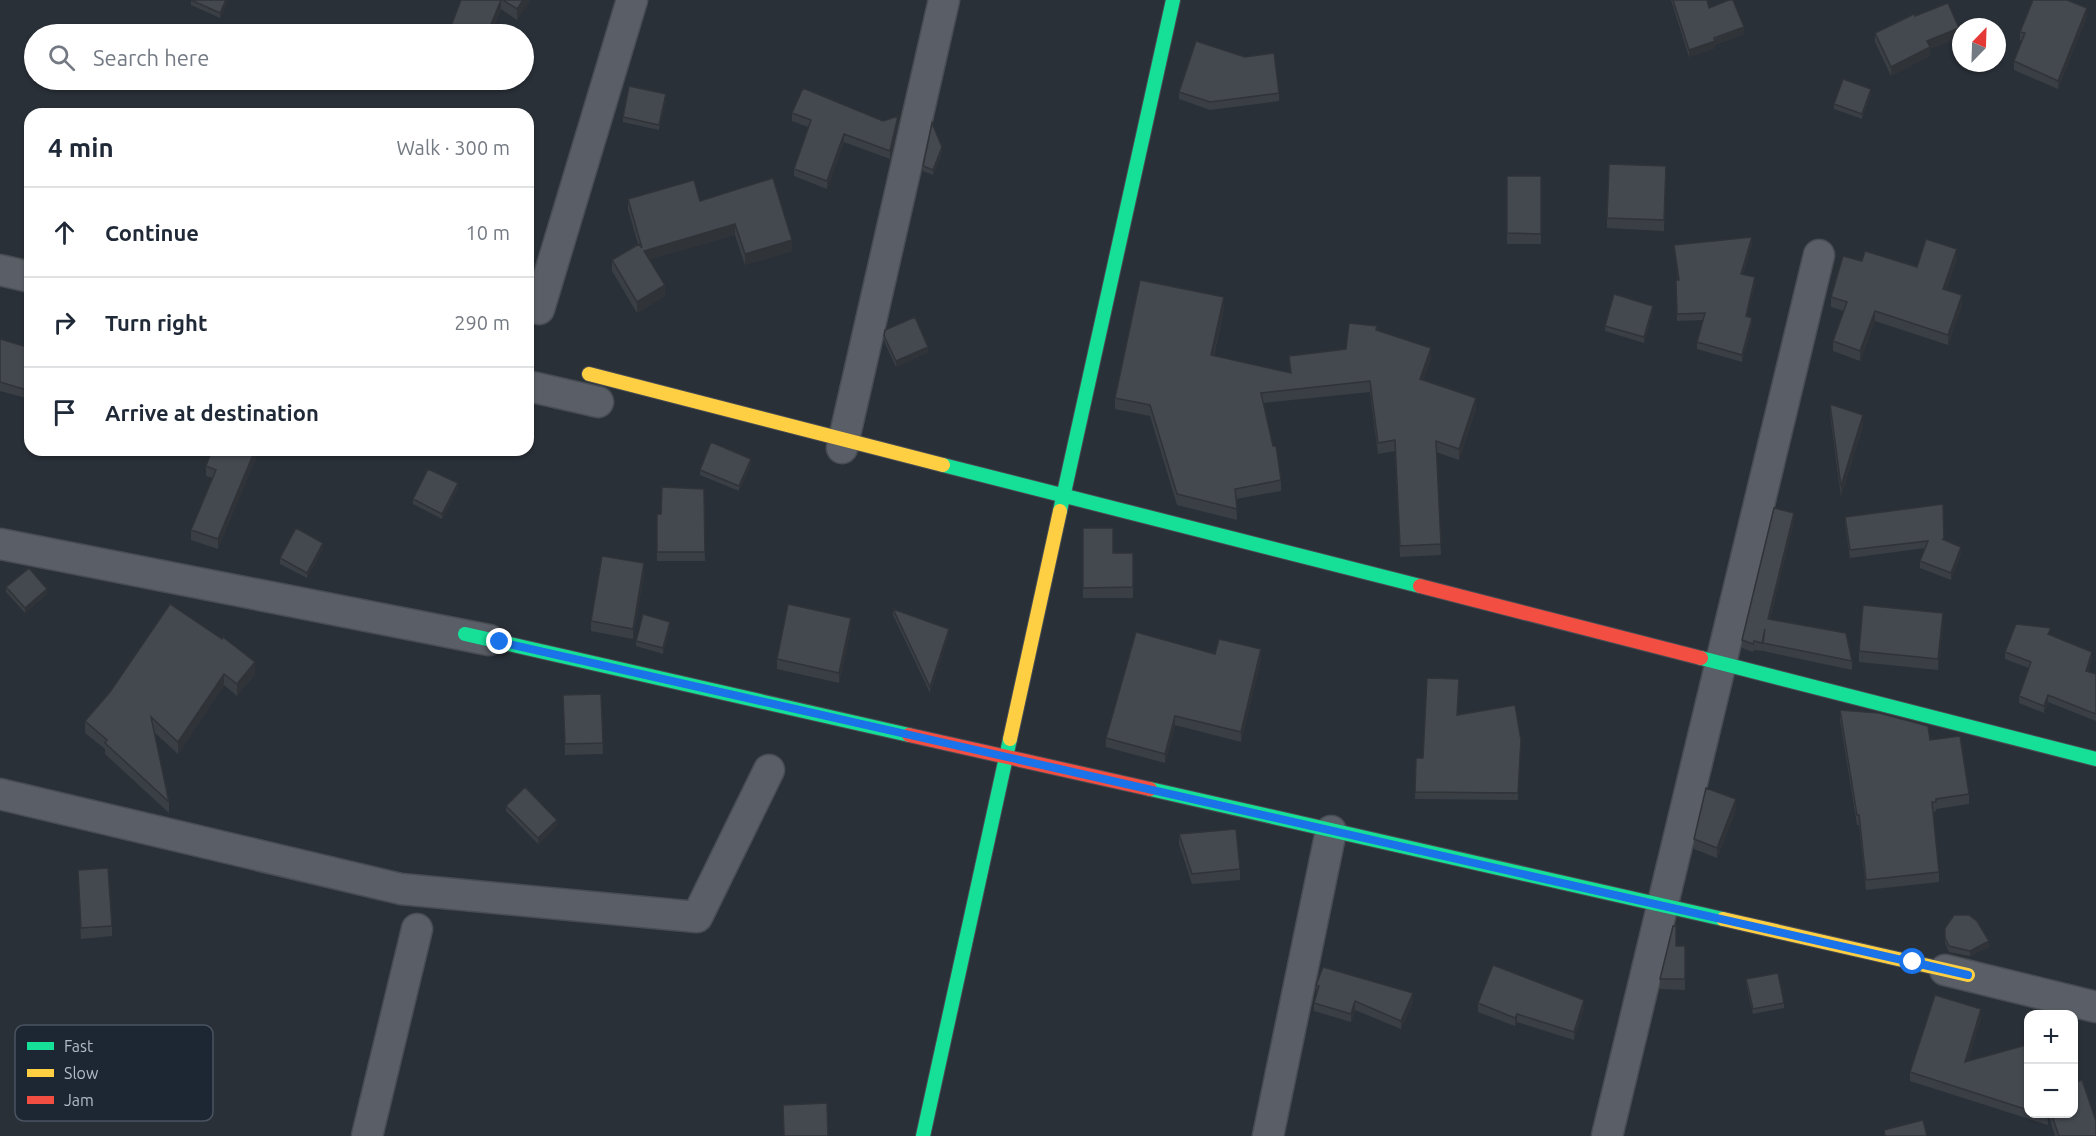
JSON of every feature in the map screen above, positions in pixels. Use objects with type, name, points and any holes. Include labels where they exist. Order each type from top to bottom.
[{"type":"street","points":[[539,309],[632,0]]},
{"type":"street","points":[[842,448],[944,0]]},
{"type":"street","points":[[923,1136],[1173,0]]},
{"type":"street","points":[[1607,1136],[1819,255]]},
{"type":"street","points":[[0,270],[24,276]]},
{"type":"street","points":[[534,386],[593,388],[2096,759]]},
{"type":"street","points":[[0,544],[500,642]]},
{"type":"street","points":[[465,634],[1968,975]]},
{"type":"street","points":[[0,794],[401,889],[696,917],[769,770]]},
{"type":"street","points":[[1268,1136],[1331,831]]},
{"type":"street","points":[[367,1136],[417,929]]},
{"type":"street","points":[[1913,962],[2096,1007]]},
{"type":"building","points":[[191,0],[226,0],[220,13]]},
{"type":"building","points":[[461,0],[501,0],[491,24],[452,24]]},
{"type":"building","points":[[503,0],[523,0],[517,9]]},
{"type":"building","points":[[1673,0],[1707,0],[1709,8],[1733,0],[1744,27],[1689,50]]},
{"type":"building","points":[[2033,0],[2067,0],[2087,8],[2058,81],[2014,61],[2025,33],[2020,32]]},
{"type":"building","points":[[1948,3],[1955,18],[1952,18],[1952,31],[1927,41],[1930,47],[1891,67],[1875,33],[1914,14],[1915,16]]},
{"type":"building","points":[[1196,41],[1245,57],[1274,53],[1279,93],[1210,102],[1179,92]]},
{"type":"building","points":[[1843,79],[1871,89],[1862,114],[1834,104]]},
{"type":"building","points":[[629,86],[666,94],[659,125],[623,117]]},
{"type":"building","points":[[803,88],[883,121],[898,116],[890,151],[844,134],[827,181],[794,169],[811,120],[792,113]]},
{"type":"building","points":[[932,123],[942,147],[933,170],[923,166]]},
{"type":"building","points":[[1609,164],[1666,166],[1664,220],[1607,218]]},
{"type":"building","points":[[1507,176],[1541,176],[1541,234],[1507,233]]},
{"type":"building","points":[[773,178],[792,240],[745,254],[735,224],[644,251],[665,285],[637,302],[612,260],[639,244],[642,248],[628,199],[694,180],[700,201]]},
{"type":"building","points":[[1752,237],[1741,274],[1755,277],[1746,316],[1752,318],[1742,355],[1697,342],[1705,313],[1677,314],[1676,280],[1679,280],[1674,245]]},
{"type":"building","points":[[1926,239],[1957,249],[1943,289],[1962,295],[1948,335],[1875,311],[1860,351],[1833,341],[1847,302],[1831,297],[1843,256],[1862,261],[1865,251],[1917,267]]},
{"type":"building","points":[[1140,280],[1224,297],[1211,355],[1291,373],[1289,356],[1346,349],[1349,323],[1377,326],[1376,330],[1431,348],[1420,379],[1476,398],[1459,449],[1436,441],[1441,544],[1400,546],[1395,440],[1378,443],[1370,381],[1261,393],[1273,446],[1276,446],[1281,480],[1235,489],[1237,509],[1177,494],[1150,405],[1115,398]]},
{"type":"building","points":[[1614,294],[1653,306],[1644,337],[1605,326]]},
{"type":"building","points":[[915,317],[928,347],[896,361],[884,336],[885,330]]},
{"type":"building","points":[[0,339],[24,346],[24,389],[0,382]]},
{"type":"building","points":[[1830,404],[1863,415],[1841,486]]},
{"type":"building","points":[[711,442],[751,459],[739,486],[700,470]]},
{"type":"building","points":[[210,456],[253,456],[218,539],[191,530],[216,470],[206,466]]},
{"type":"building","points":[[428,469],[458,483],[442,514],[413,499]]},
{"type":"building","points":[[662,487],[704,489],[705,552],[657,552],[657,514],[661,514]]},
{"type":"building","points":[[1943,504],[1944,539],[1942,539],[1961,547],[1951,573],[1920,561],[1928,541],[1850,550],[1845,517]]},
{"type":"building","points":[[1774,508],[1794,513],[1768,619],[1846,633],[1852,661],[1763,643],[1765,629],[1762,643],[1754,641],[1753,644],[1742,640]]},
{"type":"building","points":[[296,528],[323,543],[307,573],[280,558]]},
{"type":"building","points":[[1083,528],[1113,528],[1113,553],[1133,553],[1133,587],[1083,588]]},
{"type":"building","points":[[602,556],[644,563],[633,629],[591,621]]},
{"type":"building","points":[[29,568],[47,589],[25,608],[6,587]]},
{"type":"building","points":[[170,604],[222,639],[223,637],[255,662],[237,684],[224,674],[178,742],[151,717],[169,802],[105,743],[107,740],[85,721],[110,692]]},
{"type":"building","points":[[788,604],[851,618],[839,673],[777,659]]},
{"type":"building","points":[[1863,605],[1943,613],[1938,659],[1859,651]]},
{"type":"building","points":[[893,609],[949,629],[930,687]]},
{"type":"building","points":[[643,614],[670,622],[663,648],[636,641]]},
{"type":"building","points":[[2016,624],[2051,628],[2048,634],[2092,652],[2086,671],[2096,674],[2096,714],[2048,695],[2044,706],[2019,696],[2031,662],[2005,652]]},
{"type":"building","points":[[1136,632],[1215,654],[1219,639],[1261,649],[1241,732],[1175,716],[1165,754],[1106,738]]},
{"type":"building","points":[[1427,678],[1459,679],[1457,715],[1515,705],[1521,740],[1518,793],[1415,792],[1416,758],[1423,758]]},
{"type":"building","points":[[601,694],[603,743],[565,744],[563,695]]},
{"type":"building","points":[[1840,710],[1879,713],[1928,726],[1930,740],[1960,736],[1969,794],[1936,799],[1936,802],[1932,802],[1939,872],[1866,880],[1859,815],[1857,815]]},
{"type":"building","points":[[525,787],[557,820],[538,838],[506,806]]},
{"type":"building","points":[[1706,788],[1736,799],[1717,848],[1694,839]]},
{"type":"building","points":[[1236,829],[1240,869],[1192,874],[1179,834]]},
{"type":"building","points":[[108,868],[112,926],[81,928],[78,870]]},
{"type":"building","points":[[1954,915],[1969,915],[1977,921],[1989,941],[1970,951],[1949,946],[1945,938],[1945,928]]},
{"type":"building","points":[[1673,926],[1676,926],[1676,946],[1685,946],[1685,979],[1660,979]]},
{"type":"building","points":[[1493,965],[1584,1000],[1574,1032],[1517,1014],[1515,1018],[1478,1003]]},
{"type":"building","points":[[1323,967],[1413,993],[1401,1021],[1355,1001],[1351,1014],[1314,1003],[1319,986],[1316,985]]},
{"type":"building","points":[[1778,973],[1784,1003],[1753,1009],[1746,979]]},
{"type":"building","points":[[1935,995],[1981,1009],[1965,1062],[2024,1046],[2024,1109],[1910,1072]]},
{"type":"building","points":[[2082,1080],[2096,1121],[2096,1136],[2059,1136],[2053,1118],[2078,1118],[2078,1081]]},
{"type":"building","points":[[827,1103],[828,1136],[784,1136],[783,1105]]},
{"type":"building","points":[[1923,1120],[1927,1136],[1885,1136],[1884,1130]]},
{"type":"traffic: fast","points":[[1060,511],[1173,0]]},
{"type":"traffic: fast","points":[[943,465],[1420,586]]},
{"type":"traffic: fast","points":[[465,634],[909,735]]},
{"type":"traffic: fast","points":[[1701,658],[2096,759]]},
{"type":"traffic: fast","points":[[923,1136],[1010,739]]},
{"type":"traffic: fast","points":[[1150,789],[1723,919]]},
{"type":"traffic: slow","points":[[589,374],[943,465]]},
{"type":"traffic: slow","points":[[1010,739],[1060,511]]},
{"type":"traffic: slow","points":[[1723,919],[1968,975]]},
{"type":"traffic: jam","points":[[1420,586],[1701,658]]},
{"type":"traffic: jam","points":[[909,735],[1150,789]]},
{"type":"route","points":[[500,642],[1968,975],[1913,962]]}]
